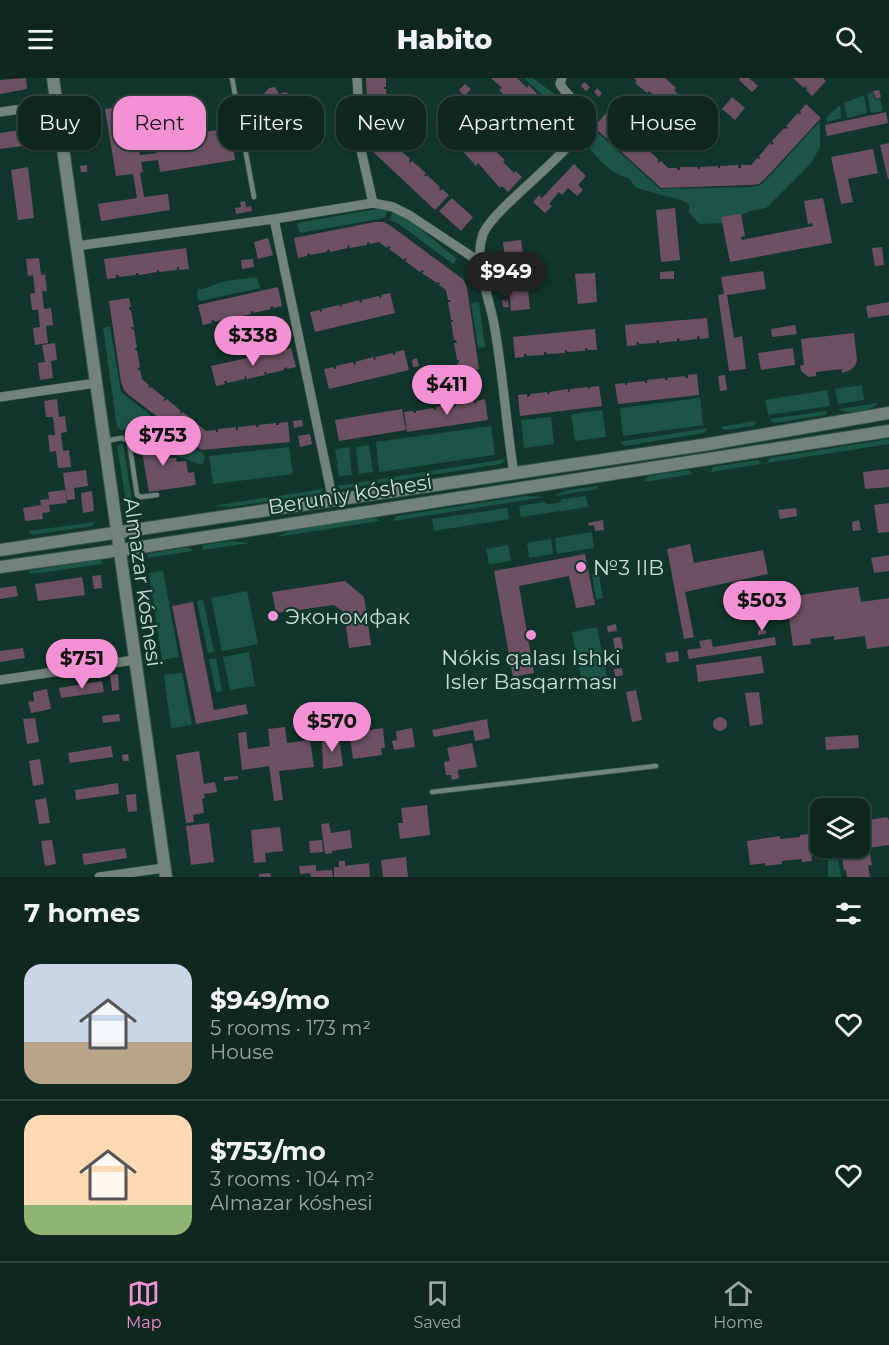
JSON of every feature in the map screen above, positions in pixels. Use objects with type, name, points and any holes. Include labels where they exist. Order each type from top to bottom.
[{"type":"street","name":"Almazar kóshesi","points":[[53,78],[56,96]]},
{"type":"street","points":[[357,78],[361,150],[373,203]]},
{"type":"street","points":[[514,474],[505,392],[494,322],[480,262],[480,243],[484,230],[500,212],[554,160],[580,131],[584,121],[583,115],[565,93],[560,84],[562,78]]},
{"type":"street","points":[[0,112],[18,109]]},
{"type":"street","name":"Almazar kóshesi","points":[[63,150],[165,872]]},
{"type":"street","points":[[76,246],[373,203],[393,207],[409,215],[480,262]]},
{"type":"street","points":[[274,219],[333,501]]},
{"type":"street","points":[[0,397],[96,383]]},
{"type":"street","name":"Beruniy kóshesi","points":[[0,550],[514,474],[889,413]]},
{"type":"street","name":"Beruniy kóshesi","points":[[0,567],[889,431]]},
{"type":"street","points":[[702,445],[705,459]]},
{"type":"street","points":[[0,680],[134,660]]},
{"type":"street","points":[[99,877],[165,872]]},
{"type":"lane","points":[[232,78],[254,197]]},
{"type":"lane","points":[[105,441],[122,438],[129,441],[137,495],[141,497],[157,495]]},
{"type":"lane","points":[[432,792],[656,766]]},
{"type":"green space","points":[[524,78],[533,78],[557,96],[544,96]]},
{"type":"green space","points":[[873,92],[875,100],[880,99],[883,111],[871,113],[867,94]]},
{"type":"green space","points":[[864,95],[867,113],[847,118],[844,103]]},
{"type":"green space","points":[[840,105],[841,118],[827,122],[826,118]]},
{"type":"green space","points":[[820,121],[820,148],[810,164],[766,208],[750,211],[725,223],[699,224],[689,212],[689,204],[636,188],[629,178],[605,165],[591,150],[596,150],[596,131],[608,142],[608,150],[617,150],[660,189],[750,187],[760,185]]},
{"type":"green space","points":[[376,209],[387,211],[385,218],[300,233],[297,223]]},
{"type":"green space","points":[[392,212],[407,218],[457,259],[453,264],[399,224],[390,220]]},
{"type":"green space","points":[[257,277],[260,288],[200,301],[197,298],[198,289],[226,281]]},
{"type":"green space","points":[[479,302],[485,347],[478,348],[471,303]]},
{"type":"green space","points":[[110,326],[121,392],[192,448],[203,453],[205,457],[202,465],[169,453],[156,429],[121,430],[117,427],[103,328]]},
{"type":"green space","points":[[862,385],[864,400],[838,404],[835,389]]},
{"type":"green space","points":[[827,390],[830,406],[768,415],[765,400]]},
{"type":"green space","points":[[700,398],[703,425],[623,436],[620,408]]},
{"type":"green space","points":[[878,403],[859,411],[848,412],[839,409]]},
{"type":"green space","points":[[602,410],[606,437],[575,441],[571,414]]},
{"type":"green space","points":[[827,411],[825,415],[774,423],[769,419]]},
{"type":"green space","points":[[551,417],[554,444],[524,448],[521,420]]},
{"type":"green space","points":[[756,421],[754,426],[725,430],[720,427]]},
{"type":"green space","points":[[491,426],[495,455],[379,472],[376,442]]},
{"type":"green space","points":[[708,428],[704,433],[625,446],[619,442]]},
{"type":"green space","points":[[889,439],[889,444],[767,463],[770,458]]},
{"type":"green space","points":[[123,444],[132,501],[126,502],[117,445]]},
{"type":"green space","points":[[369,445],[373,472],[359,474],[356,447]]},
{"type":"green space","points":[[289,447],[293,474],[213,484],[209,456]]},
{"type":"green space","points":[[349,447],[352,475],[339,476],[335,449]]},
{"type":"green space","points":[[506,459],[501,464],[341,489],[337,486]]},
{"type":"green space","points":[[758,460],[761,464],[711,472],[713,467]]},
{"type":"green space","points":[[689,470],[693,474],[644,482],[648,476]]},
{"type":"green space","points":[[597,486],[598,489],[554,496],[568,490]]},
{"type":"green space","points":[[323,489],[319,494],[229,507],[212,506]]},
{"type":"green space","points":[[525,496],[545,497],[393,521],[396,516]]},
{"type":"green space","points":[[586,496],[588,507],[521,517],[519,506],[544,502],[559,503],[562,499]]},
{"type":"green space","points":[[507,508],[509,519],[434,531],[432,519]]},
{"type":"green space","points":[[373,516],[380,521],[276,537],[292,530]]},
{"type":"green space","points":[[95,522],[92,526],[32,535],[28,531]]},
{"type":"green space","points":[[592,532],[594,548],[557,554],[555,538]]},
{"type":"green space","points":[[551,539],[553,554],[529,558],[527,543]]},
{"type":"green space","points":[[231,541],[250,543],[202,550],[203,545]]},
{"type":"green space","points":[[508,545],[511,561],[489,564],[486,549]]},
{"type":"green space","points":[[189,547],[193,551],[148,558],[148,554]]},
{"type":"green space","points":[[101,559],[102,564],[31,574],[28,571]]},
{"type":"green space","points":[[163,571],[179,657],[162,660],[149,573]]},
{"type":"green space","points":[[599,574],[603,598],[596,600],[592,575]]},
{"type":"green space","points":[[247,591],[258,644],[222,651],[211,598]]},
{"type":"green space","points":[[203,600],[214,652],[208,653],[197,601]]},
{"type":"green space","points":[[597,627],[607,677],[582,682],[572,632]]},
{"type":"green space","points":[[249,652],[255,686],[230,690],[223,657]]},
{"type":"green space","points":[[216,658],[222,691],[216,692],[209,659]]},
{"type":"green space","points":[[182,673],[192,725],[171,728],[164,675]]},
{"type":"green space","points":[[828,858],[838,858],[841,877],[828,877]]},
{"type":"building","points":[[26,78],[27,89],[0,94],[0,80]]},
{"type":"building","points":[[366,78],[386,78],[384,89],[386,89],[386,96],[367,96]]},
{"type":"building","points":[[491,78],[517,78],[527,88],[529,85],[539,96],[506,96],[499,90],[502,88]]},
{"type":"building","points":[[634,78],[665,78],[676,88],[674,90],[680,96],[654,96],[635,83],[637,81]]},
{"type":"building","points":[[749,78],[758,86],[752,92],[739,80]]},
{"type":"building","points":[[793,78],[823,78],[826,81],[812,96],[805,86],[804,88]]},
{"type":"building","points":[[584,82],[590,87],[586,91],[581,86]]},
{"type":"building","points":[[465,84],[471,89],[464,96],[459,90]]},
{"type":"building","points":[[275,87],[279,94],[286,92],[291,96],[263,96],[269,88]]},
{"type":"building","points":[[597,88],[602,93],[599,97],[594,92]]},
{"type":"building","points":[[879,90],[881,97],[876,99],[873,91]]},
{"type":"building","points":[[732,97],[745,108],[735,120],[722,109]]},
{"type":"building","points":[[806,104],[821,118],[759,184],[661,188],[619,150],[648,150],[659,160],[657,161],[659,163],[661,161],[668,168],[677,168],[677,170],[680,170],[680,167],[700,169],[700,167],[718,166],[720,168],[720,166],[738,165],[738,168],[741,168],[741,165],[751,165],[757,158],[759,159],[770,143],[772,145],[774,143],[772,141],[784,128],[788,128],[786,126],[798,113],[800,115],[800,111]]},
{"type":"building","points":[[113,108],[113,150],[139,150],[140,155],[157,153],[157,150],[206,150],[206,132],[218,130],[218,150],[233,150],[235,160],[160,172],[158,160],[141,162],[143,172],[140,173],[144,197],[168,194],[170,210],[101,221],[98,204],[137,198],[133,174],[116,176],[105,109]]},
{"type":"building","points":[[607,112],[608,140],[596,129],[596,125]]},
{"type":"building","points":[[886,112],[888,123],[827,136],[825,125]]},
{"type":"building","points":[[18,130],[18,147],[0,149],[0,133]]},
{"type":"building","points":[[889,143],[889,179],[888,179],[880,145]]},
{"type":"building","points":[[873,149],[878,173],[848,179],[853,202],[841,204],[831,157]]},
{"type":"building","points":[[371,150],[400,150],[410,159],[410,163],[412,161],[426,173],[424,175],[426,177],[427,175],[440,187],[441,191],[442,189],[449,195],[435,210]]},
{"type":"building","points":[[462,150],[494,150],[514,173],[516,171],[522,177],[508,192],[502,186],[500,188],[478,163],[476,166]]},
{"type":"building","points":[[574,164],[586,176],[578,185],[583,190],[577,196],[568,188],[562,195],[559,192],[549,204],[552,206],[545,213],[533,202],[539,195],[542,198]]},
{"type":"building","points":[[87,165],[87,172],[81,172],[80,166]]},
{"type":"building","points":[[28,167],[34,218],[18,220],[11,170]]},
{"type":"building","points":[[452,198],[473,217],[461,231],[439,211]]},
{"type":"building","points":[[823,198],[832,243],[730,262],[721,217],[741,214],[745,236],[741,237],[742,240],[813,226],[812,223],[808,224],[804,201]]},
{"type":"building","points":[[245,201],[246,207],[251,206],[252,211],[236,214],[235,208],[241,207],[240,202]]},
{"type":"building","points":[[675,208],[680,260],[661,262],[656,210]]},
{"type":"building","points":[[384,222],[391,226],[464,280],[479,369],[459,372],[457,363],[459,360],[457,360],[454,343],[457,343],[454,340],[451,322],[453,320],[451,320],[448,302],[451,302],[448,300],[446,290],[439,285],[440,283],[422,273],[424,271],[420,272],[405,261],[407,259],[404,260],[389,249],[391,247],[387,248],[379,242],[370,244],[367,242],[367,245],[350,248],[349,245],[348,248],[330,252],[329,249],[327,252],[310,255],[309,253],[307,256],[298,258],[294,238]]},
{"type":"building","points":[[268,238],[273,255],[258,259],[254,242]]},
{"type":"building","points":[[521,240],[523,254],[533,253],[535,268],[506,271],[503,242]]},
{"type":"building","points":[[882,247],[884,265],[875,266],[872,248]]},
{"type":"building","points":[[186,248],[189,269],[179,270],[179,267],[177,270],[159,272],[157,270],[157,272],[119,277],[116,275],[116,278],[107,279],[104,259]]},
{"type":"building","points":[[39,258],[41,275],[45,274],[47,291],[42,291],[44,309],[51,308],[53,325],[46,326],[48,343],[35,345],[33,328],[40,327],[38,310],[32,310],[30,294],[35,293],[33,275],[28,276],[26,259]]},
{"type":"building","points":[[253,259],[254,267],[242,269],[241,260]]},
{"type":"building","points":[[674,271],[674,279],[660,279],[660,272]]},
{"type":"building","points":[[763,271],[766,289],[727,295],[734,338],[742,336],[746,369],[729,371],[718,295],[724,294],[721,277]]},
{"type":"building","points":[[595,273],[597,302],[578,304],[575,274]]},
{"type":"building","points":[[527,279],[530,309],[511,311],[508,281]]},
{"type":"building","points":[[278,287],[282,306],[273,308],[273,306],[270,307],[271,309],[254,313],[251,311],[251,314],[234,318],[231,316],[231,318],[214,322],[214,320],[211,321],[212,323],[203,325],[198,305]]},
{"type":"building","points":[[390,293],[395,313],[315,332],[310,312],[320,310],[320,312],[322,309],[339,305],[342,307],[341,305],[359,300],[360,303],[362,300],[379,296],[379,298],[382,297],[381,295]]},
{"type":"building","points":[[129,298],[131,307],[129,310],[131,310],[134,327],[131,327],[132,330],[134,329],[137,348],[135,350],[137,350],[140,367],[138,370],[140,370],[142,379],[149,385],[148,387],[165,398],[163,400],[167,399],[181,411],[181,414],[183,412],[197,423],[195,425],[199,425],[206,431],[216,430],[218,432],[218,429],[236,427],[238,430],[238,427],[256,425],[259,427],[258,425],[276,423],[279,425],[279,423],[288,422],[290,442],[201,450],[129,395],[121,382],[109,301]]},
{"type":"building","points":[[508,299],[509,307],[503,307],[502,300]]},
{"type":"building","points":[[889,302],[889,315],[868,318],[866,306]]},
{"type":"building","points":[[707,318],[709,338],[700,339],[699,336],[697,339],[680,341],[677,338],[677,341],[659,343],[659,340],[656,341],[657,343],[639,344],[636,342],[637,345],[627,346],[625,325]]},
{"type":"building","points":[[795,325],[797,334],[772,337],[771,329]]},
{"type":"building","points":[[595,329],[597,350],[585,348],[585,351],[567,352],[565,350],[565,353],[547,354],[544,352],[544,355],[527,356],[524,354],[524,357],[515,358],[513,337]]},
{"type":"building","points":[[854,333],[857,360],[855,366],[850,370],[842,373],[842,369],[816,372],[816,376],[809,377],[801,371],[800,366],[804,365],[801,339]]},
{"type":"building","points":[[55,343],[57,360],[51,361],[53,378],[40,380],[38,363],[45,362],[42,345]]},
{"type":"building","points":[[291,348],[296,367],[287,369],[286,367],[284,370],[267,374],[264,372],[265,375],[247,379],[246,376],[245,379],[227,383],[224,381],[225,384],[216,386],[211,366]]},
{"type":"building","points":[[793,348],[795,365],[761,370],[758,353]]},
{"type":"building","points":[[404,350],[409,370],[329,389],[324,369],[334,367],[336,369],[336,366],[353,362],[354,365],[355,362],[373,357],[374,360],[375,357],[393,353],[393,355],[396,354],[395,352]]},
{"type":"building","points":[[417,358],[419,366],[413,367],[412,360]]},
{"type":"building","points":[[697,374],[699,395],[618,404],[615,384],[625,383],[627,385],[627,383],[645,381],[647,383],[647,380],[665,378],[668,380],[667,378],[685,376],[688,378],[688,375]]},
{"type":"building","points":[[725,375],[727,390],[720,391],[718,376]]},
{"type":"building","points":[[599,386],[602,406],[520,416],[518,395],[527,394],[527,397],[530,394],[547,392],[550,394],[549,392],[568,389],[568,392],[570,389],[588,387],[590,389],[590,387]]},
{"type":"building","points":[[57,399],[59,417],[65,416],[67,432],[61,433],[63,451],[69,450],[71,467],[58,468],[56,451],[50,452],[48,435],[55,435],[53,417],[46,417],[44,401]]},
{"type":"building","points":[[485,399],[488,420],[407,432],[404,412],[416,413],[416,411],[433,408],[436,410],[436,407],[454,404],[454,407],[456,404],[474,401],[474,404],[476,401]]},
{"type":"building","points":[[402,409],[406,430],[339,441],[335,420]]},
{"type":"building","points":[[302,420],[303,426],[294,428],[293,421]]},
{"type":"building","points":[[157,431],[161,458],[176,458],[177,462],[186,461],[188,473],[194,472],[196,485],[149,492],[139,434]]},
{"type":"building","points":[[310,434],[312,444],[300,447],[298,436]]},
{"type":"building","points":[[889,469],[889,487],[865,489],[863,472]]},
{"type":"building","points":[[86,470],[88,486],[74,488],[75,499],[67,500],[63,473]]},
{"type":"building","points":[[65,490],[67,503],[49,505],[50,512],[42,513],[43,519],[25,521],[23,508],[41,505],[40,500],[49,499],[48,492]]},
{"type":"building","points":[[92,491],[94,511],[83,513],[81,493]]},
{"type":"building","points":[[889,503],[889,532],[878,533],[874,505]]},
{"type":"building","points":[[796,508],[797,516],[780,519],[778,510]]},
{"type":"building","points":[[603,520],[604,530],[595,531],[594,525],[589,526],[588,523]]},
{"type":"building","points":[[859,520],[861,530],[853,531],[852,522]]},
{"type":"building","points":[[690,544],[694,563],[763,550],[768,574],[685,592],[694,637],[684,639],[667,549]]},
{"type":"building","points":[[585,554],[595,605],[576,608],[569,576],[519,586],[534,673],[513,677],[494,571]]},
{"type":"building","points":[[889,555],[889,571],[874,573],[871,558]]},
{"type":"building","points":[[101,575],[102,588],[94,589],[92,576]]},
{"type":"building","points":[[82,577],[85,595],[38,601],[35,584]]},
{"type":"building","points":[[345,581],[364,597],[371,645],[349,648],[344,612],[334,605],[276,613],[272,592]]},
{"type":"building","points":[[16,586],[18,596],[0,599],[0,588]]},
{"type":"building","points":[[858,587],[861,602],[889,598],[889,646],[867,649],[865,636],[834,640],[834,636],[810,639],[811,644],[793,646],[786,597]]},
{"type":"building","points":[[193,602],[214,710],[246,704],[248,714],[196,724],[172,606]]},
{"type":"building","points":[[616,624],[617,631],[608,632],[607,626]]},
{"type":"building","points":[[758,630],[766,630],[766,634],[758,635]]},
{"type":"building","points":[[621,637],[623,649],[615,651],[613,638]]},
{"type":"building","points":[[775,637],[776,645],[689,659],[687,650],[701,648],[699,641],[711,639],[713,647]]},
{"type":"building","points":[[94,643],[96,653],[53,660],[51,649]]},
{"type":"building","points":[[23,648],[25,658],[0,662],[0,651]]},
{"type":"building","points":[[678,651],[679,661],[667,663],[665,653]]},
{"type":"building","points":[[761,656],[764,673],[698,682],[696,665]]},
{"type":"building","points":[[622,668],[623,675],[615,677],[614,669]]},
{"type":"building","points":[[118,674],[119,690],[112,691],[110,675]]},
{"type":"building","points":[[102,681],[104,692],[61,698],[59,688]]},
{"type":"building","points":[[47,689],[51,709],[31,713],[28,702],[34,701],[33,692]]},
{"type":"building","points":[[636,690],[642,720],[632,722],[626,692]]},
{"type":"building","points":[[759,692],[763,724],[750,726],[745,693]]},
{"type":"building","points":[[119,714],[120,721],[103,723],[102,716]]},
{"type":"building","points":[[362,714],[364,731],[383,728],[385,748],[381,748],[382,755],[353,759],[347,716]]},
{"type":"building","points":[[717,717],[723,717],[727,724],[723,731],[717,731],[713,727],[713,721]]},
{"type":"building","points":[[35,718],[39,742],[27,744],[23,719]]},
{"type":"building","points":[[487,719],[490,738],[475,741],[473,730],[434,737],[432,730]]},
{"type":"building","points":[[285,727],[287,743],[310,740],[314,767],[279,771],[283,800],[274,801],[269,766],[242,770],[238,733],[246,732],[248,749],[270,746],[268,729]]},
{"type":"building","points":[[412,728],[415,747],[394,750],[392,741],[397,740],[396,731]]},
{"type":"building","points":[[858,735],[859,748],[826,750],[825,737]]},
{"type":"building","points":[[339,737],[343,766],[323,769],[322,739]]},
{"type":"building","points":[[472,743],[477,767],[458,770],[459,778],[452,780],[451,775],[446,775],[444,762],[450,761],[447,748]]},
{"type":"building","points":[[111,746],[113,757],[70,763],[68,753]]},
{"type":"building","points":[[199,751],[204,784],[215,782],[217,792],[204,794],[205,798],[202,799],[204,813],[193,815],[194,822],[186,823],[176,755]]},
{"type":"building","points":[[128,754],[129,761],[123,761],[122,755]]},
{"type":"building","points":[[40,759],[44,784],[33,786],[29,761]]},
{"type":"building","points":[[238,776],[238,779],[224,781],[224,777]]},
{"type":"building","points":[[118,783],[119,794],[76,800],[75,790]]},
{"type":"building","points":[[136,794],[137,811],[128,812],[126,795]]},
{"type":"building","points":[[46,798],[50,823],[39,824],[35,800]]},
{"type":"building","points":[[427,805],[430,835],[400,839],[398,823],[403,823],[401,808]]},
{"type":"building","points":[[887,817],[889,845],[870,848],[870,820]]},
{"type":"building","points":[[209,823],[214,862],[191,865],[186,826]]},
{"type":"building","points":[[329,823],[331,833],[350,830],[352,848],[325,854],[321,824]]},
{"type":"building","points":[[280,827],[283,851],[265,853],[266,862],[254,863],[251,830]]},
{"type":"building","points":[[809,834],[812,861],[802,862],[802,859],[765,866],[765,863],[750,865],[747,841],[780,836],[780,839],[800,837],[800,835]]},
{"type":"building","points":[[52,840],[56,864],[45,866],[41,841]]},
{"type":"building","points":[[322,840],[323,852],[310,853],[309,841]]},
{"type":"building","points":[[125,848],[127,858],[84,865],[82,854]]},
{"type":"building","points":[[870,854],[872,865],[868,866],[870,877],[847,877],[846,870],[844,870],[842,858],[870,858]]},
{"type":"building","points":[[406,857],[408,877],[383,877],[381,860]]},
{"type":"building","points":[[339,861],[345,861],[345,866],[369,863],[370,877],[334,877],[334,867],[339,867]]},
{"type":"building","points":[[316,865],[316,871],[332,870],[333,877],[311,877],[310,873],[300,874],[299,866]]},
{"type":"building","points":[[270,873],[271,877],[259,877],[259,874]]},
{"type":"place","name":"№3 IIB","points":[[581,567]]},
{"type":"place","name":"Экономфак","points":[[273,616]]},
{"type":"place","name":"Nókis qalası Ishki Isler Basqarması","points":[[531,635]]}]
